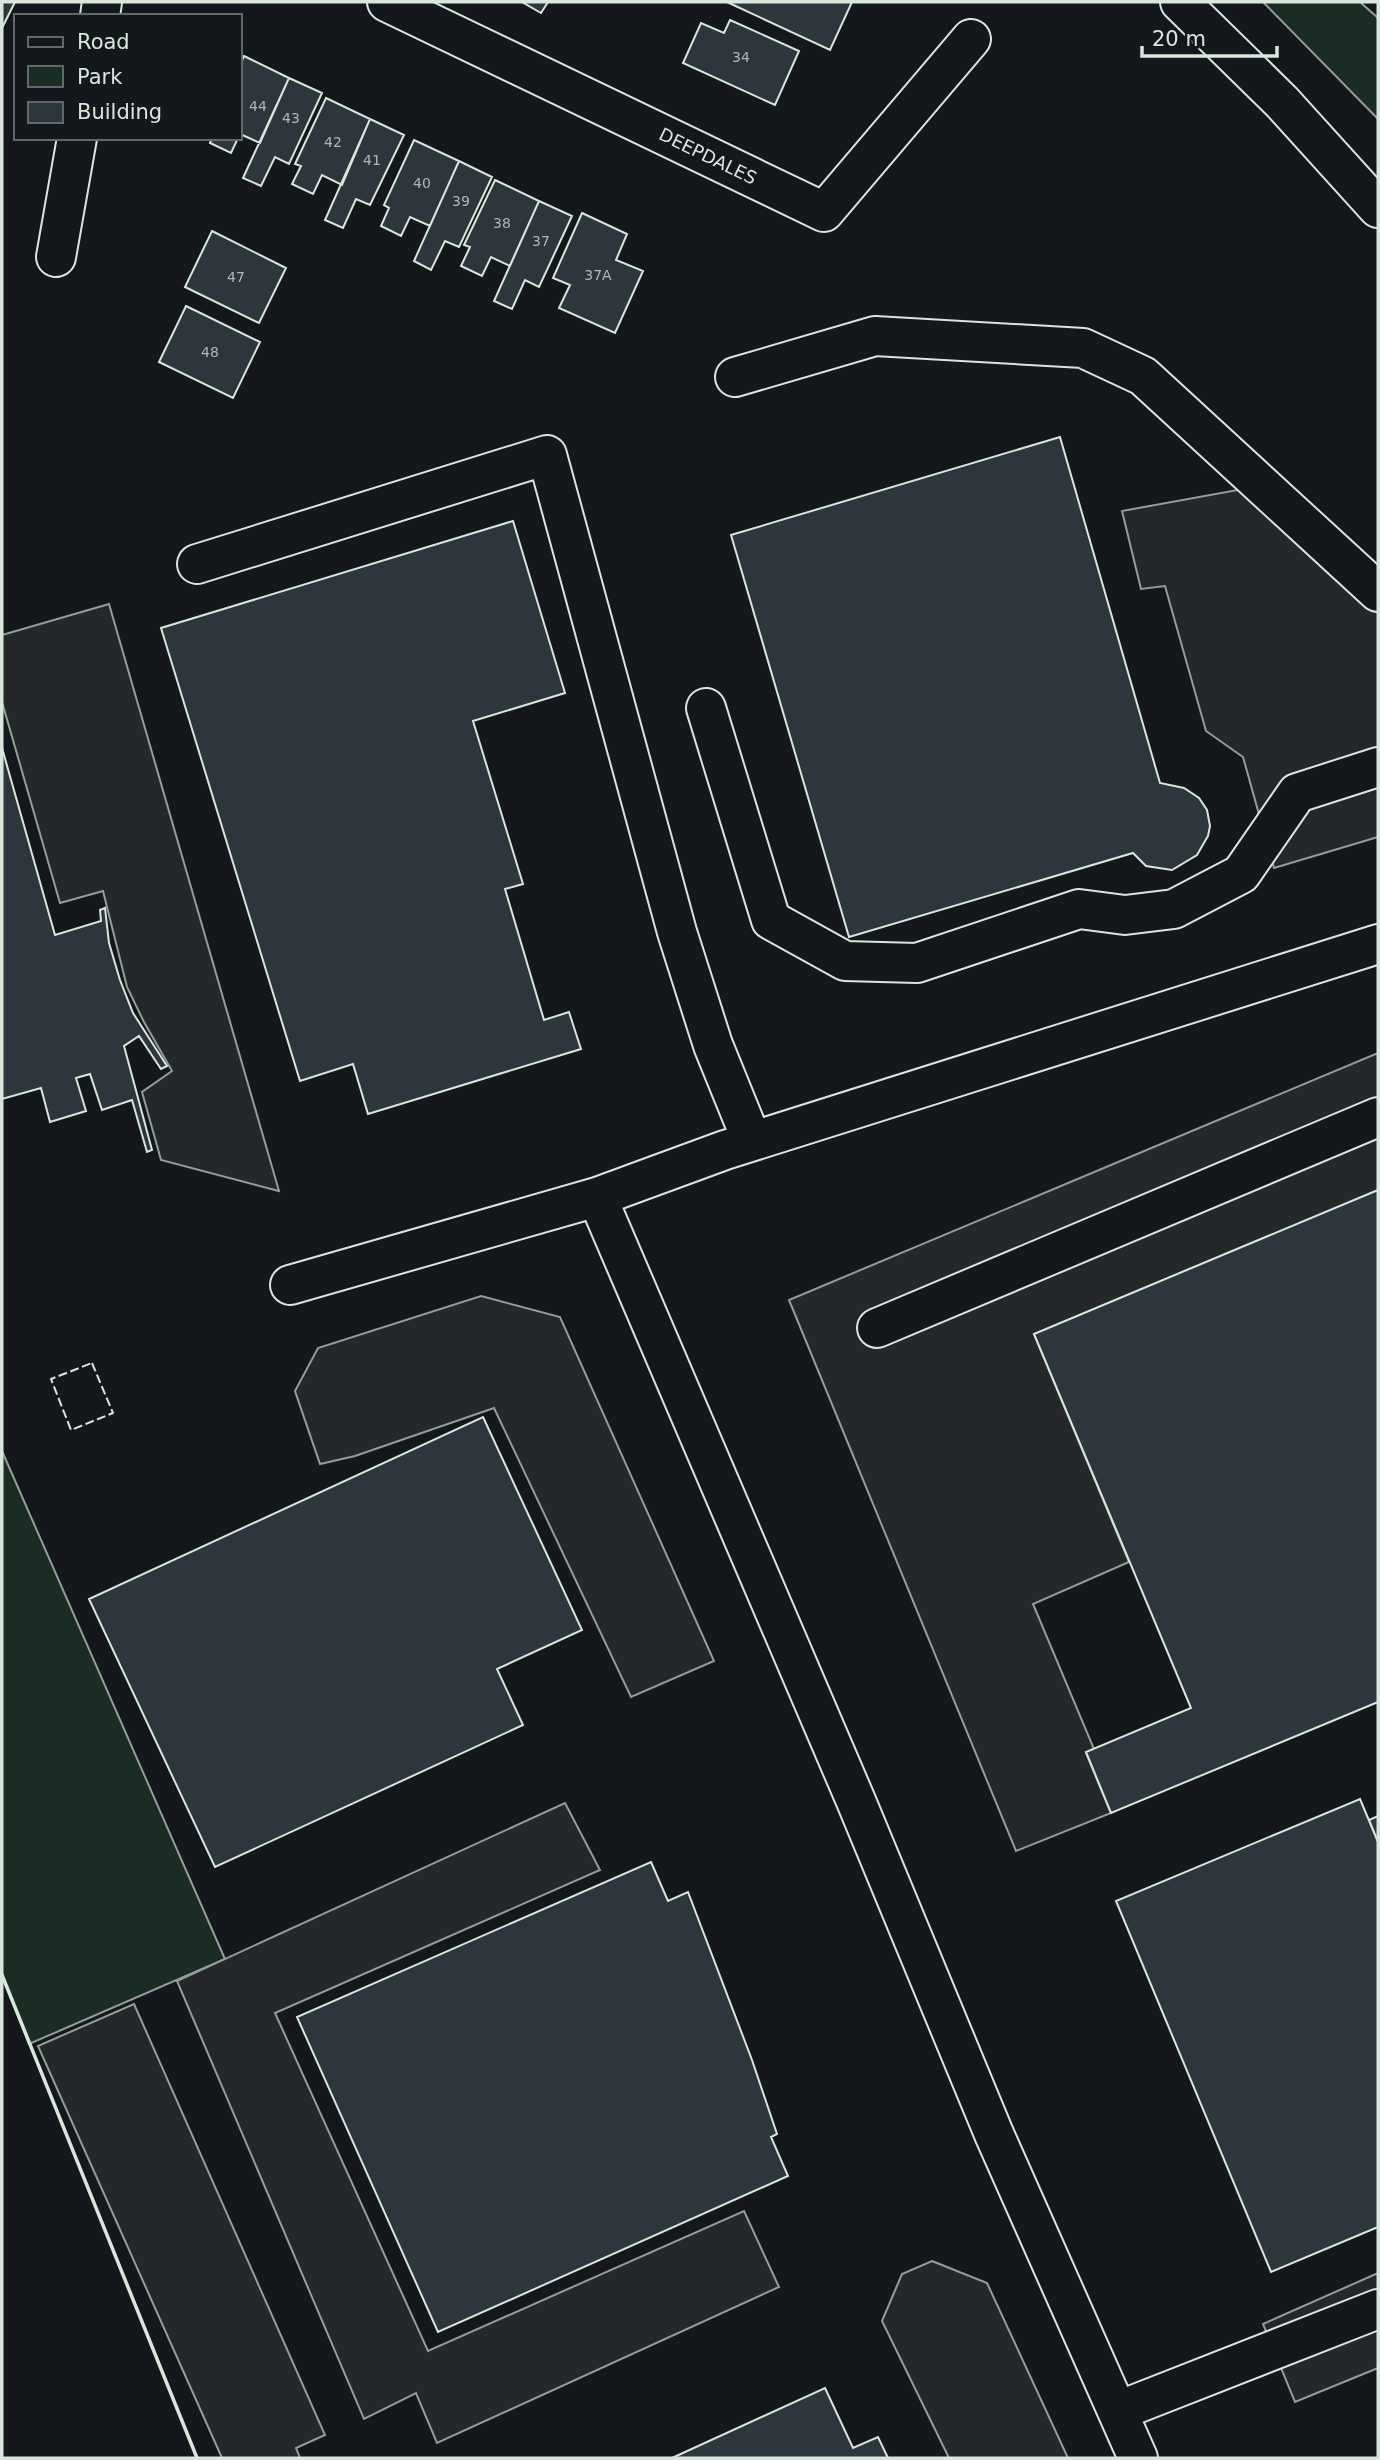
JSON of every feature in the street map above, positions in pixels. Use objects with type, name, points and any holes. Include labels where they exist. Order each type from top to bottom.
[{"type":"street","name":"DEEPDALES","points":[[387,2],[824,212],[971,39]]},
{"type":"street","points":[[1181,2],[1282,102],[1378,208]]},
{"type":"street","points":[[56,257],[77,140]]},
{"type":"street","points":[[735,377],[875,335],[1083,348],[1143,376],[1378,592]]},
{"type":"street","points":[[197,564],[547,455],[677,932],[713,1045],[752,1141]]},
{"type":"street","points":[[706,708],[771,920],[845,961],[917,964],[1079,909],[1125,915],[1174,909],[1241,874],[1297,793],[1378,767]]},
{"type":"street","points":[[290,1285],[597,1197],[752,1141],[1378,944]]},
{"type":"street","points":[[877,1328],[1378,1117]]},
{"type":"street","points":[[597,1197],[861,1814],[994,2134],[1138,2458]]},
{"type":"street","points":[[1118,2411],[1378,2309]]},
{"type":"green space","points":[[1263,2],[1360,2],[1378,18],[1378,119]]},
{"type":"green space","points":[[2,1451],[225,1959],[29,2044],[2,1975]]},
{"type":"shaded area","points":[[1243,489],[1378,612],[1378,837],[1274,868],[1243,757],[1206,731],[1165,586],[1141,589],[1122,511]]},
{"type":"shaded area","points":[[109,604],[279,1191],[161,1160],[142,1092],[172,1071],[127,987],[103,891],[60,903],[2,702],[2,635]]},
{"type":"shaded area","points":[[1378,1053],[1378,1190],[1034,1334],[1129,1562],[1033,1604],[1094,1749],[1086,1753],[1111,1813],[1016,1851],[789,1300]]},
{"type":"shaded area","points":[[481,1296],[560,1317],[714,1661],[631,1697],[494,1408],[355,1456],[320,1464],[295,1391],[318,1348]]},
{"type":"shaded area","points":[[565,1803],[600,1870],[275,2013],[428,2351],[744,2211],[779,2287],[437,2443],[416,2393],[364,2419],[177,1981]]},
{"type":"shaded area","points":[[134,2004],[325,2435],[296,2448],[300,2458],[222,2458],[38,2046]]},
{"type":"shaded area","points":[[932,2261],[987,2283],[1068,2458],[949,2458],[882,2321],[902,2274]]},
{"type":"shaded area","points":[[1378,2273],[1378,2368],[1295,2402],[1263,2324]]},
{"type":"building","points":[[2,2],[15,2],[2,28]]},
{"type":"building","points":[[522,2],[548,2],[541,13]]},
{"type":"building","points":[[727,2],[852,2],[830,50]]},
{"type":"building","points":[[730,20],[799,51],[775,105],[683,63],[701,23],[724,33]]},
{"type":"building","points":[[244,56],[289,78],[260,143],[242,135]]},
{"type":"building","points":[[289,78],[322,93],[289,164],[275,157],[261,186],[243,178]]},
{"type":"building","points":[[326,98],[370,119],[342,185],[322,175],[313,194],[292,184],[301,166],[295,164]]},
{"type":"building","points":[[370,119],[404,135],[370,205],[356,199],[343,228],[325,220]]},
{"type":"building","points":[[211,140],[237,140],[231,153],[210,143]]},
{"type":"building","points":[[414,140],[459,161],[430,226],[410,217],[401,236],[381,226],[389,208],[384,205]]},
{"type":"building","points":[[459,161],[492,177],[459,247],[445,241],[431,270],[414,261]]},
{"type":"building","points":[[495,180],[539,201],[510,266],[491,257],[482,276],[461,266],[470,247],[464,245]]},
{"type":"building","points":[[539,201],[572,216],[539,287],[525,280],[512,309],[494,301]]},
{"type":"building","points":[[582,213],[627,234],[616,260],[643,271],[615,333],[559,308],[570,285],[553,278]]},
{"type":"building","points":[[212,231],[286,268],[259,323],[185,287]]},
{"type":"building","points":[[186,306],[260,342],[233,398],[159,362]]},
{"type":"building","points":[[1060,437],[1160,783],[1184,788],[1199,798],[1207,810],[1210,826],[1208,836],[1197,855],[1172,870],[1146,866],[1133,853],[849,937],[731,535]]},
{"type":"building","points":[[513,521],[565,693],[473,721],[523,884],[505,889],[544,1020],[569,1012],[581,1049],[368,1114],[353,1064],[300,1081],[161,628]]},
{"type":"building","points":[[2,748],[55,935],[101,921],[100,910],[105,908],[109,943],[120,980],[133,1013],[167,1066],[161,1069],[139,1036],[124,1046],[152,1150],[147,1152],[132,1100],[102,1110],[90,1074],[76,1078],[86,1111],[50,1122],[41,1088],[2,1099]]},
{"type":"building","points":[[1378,1190],[1378,1702],[1111,1813],[1086,1752],[1191,1708],[1034,1334]]},
{"type":"building","points":[[483,1417],[582,1630],[497,1669],[523,1725],[215,1867],[89,1599]]},
{"type":"building","points":[[1360,1799],[1378,1842],[1378,2227],[1271,2272],[1116,1901]]},
{"type":"building","points":[[1378,1816],[1378,1842],[1369,1820]]},
{"type":"building","points":[[651,1862],[668,1901],[688,1892],[752,2060],[777,2134],[771,2137],[788,2176],[438,2332],[297,2017]]},
{"type":"building","points":[[825,2388],[853,2448],[878,2437],[888,2458],[672,2458]]},
{"type":"fence","points":[[92,1363],[113,1413],[71,1430],[51,1379],[92,1363]]},
{"type":"wall","points":[[2,1975],[197,2458]]}]
